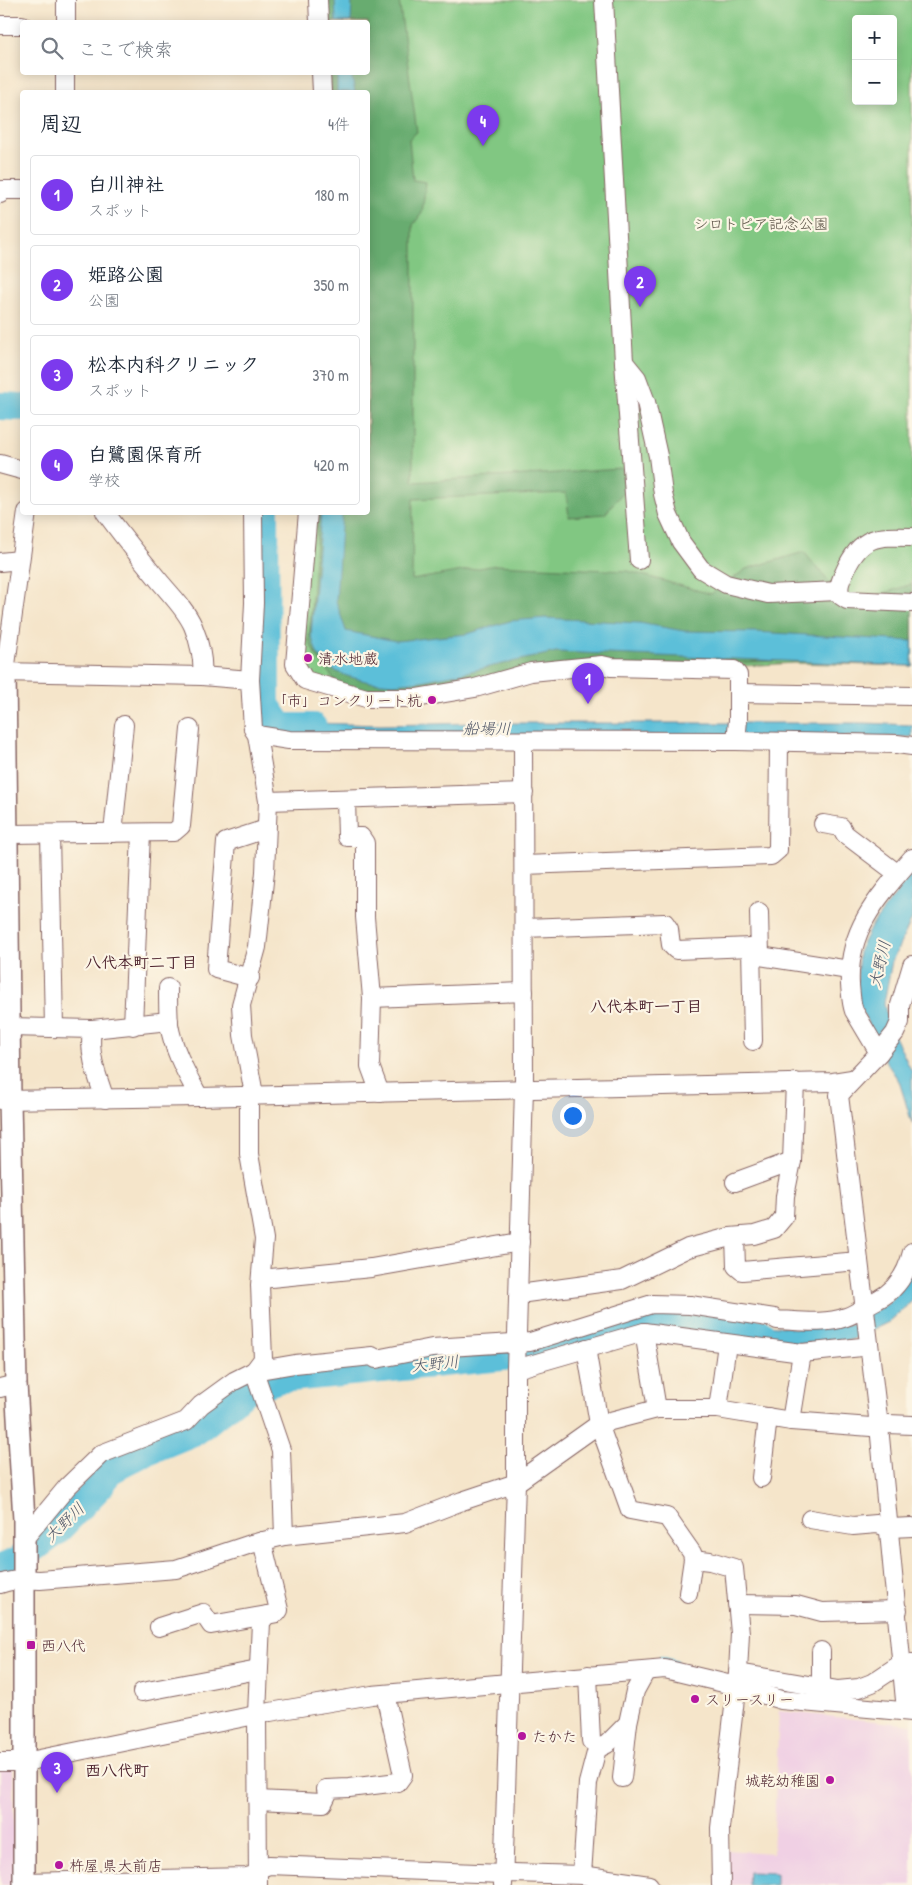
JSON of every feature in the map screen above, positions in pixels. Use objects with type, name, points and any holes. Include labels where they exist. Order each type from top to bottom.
[{"type":"street","points":[[66,20],[66,0],[77,0]]},
{"type":"street","points":[[318,0],[319,20]]},
{"type":"street","points":[[604,0],[624,362],[639,560]]},
{"type":"street","points":[[0,25],[20,25]]},
{"type":"street","points":[[64,90],[65,75]]},
{"type":"street","points":[[321,75],[322,90]]},
{"type":"street","points":[[0,194],[2,190],[20,190]]},
{"type":"street","points":[[624,362],[637,378],[646,402],[668,514],[681,542],[701,570],[726,584],[768,594],[839,591]]},
{"type":"street","points":[[0,464],[20,469]]},
{"type":"street","points":[[27,515],[3,672],[7,834],[4,876],[7,1031],[5,1100],[8,1386],[24,1529],[24,1884],[258,1876],[269,1866],[397,1878],[503,1880],[512,1873],[538,1880],[582,1875],[649,1885]]},
{"type":"street","points":[[107,515],[124,539],[184,611],[193,626],[198,640],[202,676]]},
{"type":"street","points":[[253,515],[254,603],[250,680],[253,729],[257,735],[268,801],[265,872],[257,947],[242,1004],[243,1035],[253,1089],[249,1102],[249,1154],[264,1239],[260,1285],[263,1359],[254,1371]]},
{"type":"street","points":[[308,515],[295,664],[305,680],[366,698],[416,698],[475,688],[531,672],[602,665],[611,667],[734,670],[738,675],[736,741]]},
{"type":"street","points":[[912,537],[882,536],[869,541],[852,556],[838,586],[841,596],[846,600],[912,603]]},
{"type":"street","points":[[0,562],[20,560]]},
{"type":"street","points":[[3,672],[202,676],[250,680]]},
{"type":"street","points":[[738,693],[912,696]]},
{"type":"street","points":[[113,833],[124,725]]},
{"type":"street","points":[[7,834],[174,832],[181,826],[190,729]]},
{"type":"street","points":[[257,735],[289,740],[736,741],[897,744],[912,746]]},
{"type":"street","points":[[503,1880],[516,1483],[516,1369],[524,1088],[523,741]]},
{"type":"street","points":[[524,865],[771,856],[778,850],[779,742]]},
{"type":"street","points":[[268,801],[524,793]]},
{"type":"street","points":[[346,799],[347,837],[361,837],[365,843],[365,918],[372,998],[370,1066],[380,1093]]},
{"type":"street","points":[[823,824],[841,827],[845,834],[898,874]]},
{"type":"street","points":[[250,978],[216,969],[226,842],[266,829]]},
{"type":"street","points":[[133,1026],[141,833]]},
{"type":"street","points":[[50,834],[54,1028]]},
{"type":"street","points":[[879,1053],[851,1004],[849,970],[855,938],[866,915],[912,858]]},
{"type":"street","points":[[753,1041],[759,912]]},
{"type":"street","points":[[524,928],[664,923],[669,929],[671,945],[676,950],[756,952],[849,970]]},
{"type":"street","points":[[821,1695],[909,1712],[879,1426],[839,1095],[852,1079],[879,1053],[895,1033],[900,1022],[900,1006],[912,965]]},
{"type":"street","points":[[168,988],[169,1022],[176,1050],[199,1097]]},
{"type":"street","points":[[372,998],[524,992]]},
{"type":"street","points":[[7,1031],[133,1026],[169,1022]]},
{"type":"street","points":[[92,1028],[91,1050],[94,1068],[105,1099]]},
{"type":"street","points":[[5,1100],[833,1082],[852,1079]]},
{"type":"street","points":[[519,1294],[622,1280],[677,1252],[735,1236],[754,1235],[774,1229],[784,1217],[785,1196],[792,1161],[795,1082]]},
{"type":"street","points":[[735,1182],[792,1161]]},
{"type":"street","points":[[735,1236],[736,1266],[742,1271],[859,1261]]},
{"type":"street","points":[[262,1279],[371,1268],[520,1242]]},
{"type":"street","points":[[24,1529],[101,1454],[186,1421],[201,1405],[234,1382],[254,1371],[295,1364],[372,1356],[376,1359],[432,1348],[530,1342],[548,1338],[652,1304],[690,1304],[777,1320],[811,1322],[846,1317],[882,1298],[896,1286],[907,1268],[912,1252]]},
{"type":"street","points":[[516,1369],[644,1332],[802,1353],[869,1345]]},
{"type":"street","points":[[644,1332],[657,1409]]},
{"type":"street","points":[[718,1409],[727,1344]]},
{"type":"street","points":[[586,1348],[599,1424],[630,1510],[667,1517],[692,1553],[693,1559],[688,1593]]},
{"type":"street","points":[[791,1421],[802,1353]]},
{"type":"street","points":[[254,1371],[281,1450],[284,1536]]},
{"type":"street","points":[[0,1584],[24,1576],[40,1580],[176,1569],[262,1541],[284,1536],[405,1522],[516,1483],[599,1424],[657,1409],[718,1409],[791,1421],[870,1427],[888,1424],[912,1425]]},
{"type":"street","points":[[761,1478],[768,1417]]},
{"type":"street","points":[[810,1519],[853,1526],[877,1524],[890,1528],[912,1527]]},
{"type":"street","points":[[159,1628],[204,1614],[211,1625],[277,1613],[278,1610],[262,1541]]},
{"type":"street","points":[[693,1559],[710,1561],[734,1568],[740,1633],[737,1680],[720,1828],[721,1885]]},
{"type":"street","points":[[737,1604],[796,1605],[822,1612],[898,1610]]},
{"type":"street","points":[[258,1876],[258,1670],[260,1668],[261,1622],[267,1615]]},
{"type":"street","points":[[821,1650],[821,1695]]},
{"type":"street","points":[[0,1762],[25,1762],[257,1714],[372,1694],[665,1669],[737,1680],[781,1700],[859,1688],[872,1683],[896,1667],[905,1667]]},
{"type":"street","points":[[142,1692],[258,1670]]},
{"type":"street","points":[[622,1778],[628,1723],[635,1691],[646,1671]]},
{"type":"street","points":[[588,1675],[591,1741]]},
{"type":"street","points":[[257,1800],[322,1803],[327,1795],[326,1789],[398,1782],[402,1775],[385,1694]]},
{"type":"street","points":[[582,1875],[588,1783],[597,1749],[607,1744],[628,1723]]},
{"type":"shaded area","points":[[779,1711],[912,1725],[912,1885],[725,1885],[724,1850],[773,1853]]},
{"type":"shaded area","points":[[0,1765],[13,1765],[14,1885],[0,1885]]},
{"type":"green space","name":"シロトピア記念公園","points":[[324,0],[912,0],[912,666],[794,663],[742,666],[621,664],[403,694],[309,676],[297,658],[311,515],[370,515],[370,90],[327,90],[327,75],[370,75],[370,20],[326,20]]},
{"type":"green space","points":[[330,0],[399,0],[417,132],[409,139],[413,180],[426,182],[422,213],[413,225],[413,482],[622,469],[624,491],[605,514],[569,517],[566,493],[413,499],[412,580],[496,565],[628,571],[711,594],[746,569],[804,552],[848,605],[912,584],[912,657],[892,655],[511,674],[395,694],[341,689],[315,654],[309,641],[318,515],[370,515],[370,90],[332,90],[332,75],[370,75],[370,20],[331,20]]},
{"type":"water","points":[[335,0],[352,0],[351,20],[336,20]]},
{"type":"water","points":[[337,75],[351,75],[355,90],[337,90]]},
{"type":"water","points":[[321,515],[342,515],[336,601],[346,631],[396,641],[467,634],[510,621],[545,618],[640,623],[684,631],[756,632],[912,641],[912,666],[556,652],[467,672],[394,684],[369,682],[347,676],[329,668],[317,653],[311,635]]},
{"type":"water","points":[[263,723],[380,725],[478,723],[864,723],[912,725],[912,737],[284,733]]},
{"type":"water","points":[[912,873],[912,919],[892,961],[884,1003],[888,1022],[912,1072],[912,1123],[899,1081],[886,1062],[856,998],[859,950],[872,925]]},
{"type":"water","points":[[912,1268],[912,1301],[889,1322],[851,1340],[799,1344],[725,1334],[721,1319],[801,1329],[850,1324],[886,1305],[900,1290]]},
{"type":"water","points":[[749,1872],[776,1873],[776,1885],[748,1885]]},
{"type":"waterway","name":"船場川","points":[[0,406],[20,407]]},
{"type":"waterway","name":"船場川","points":[[265,515],[266,705],[281,727],[313,727]]},
{"type":"waterway","name":"大野川","points":[[0,1569],[17,1561],[55,1533],[102,1484],[108,1472],[145,1452],[196,1431],[247,1390],[280,1379],[523,1355],[587,1338],[642,1319],[669,1317],[761,1333]]},
{"type":"waterway","points":[[661,1658],[677,1663]]},
{"type":"place","name":"白鷺園保育所","points":[[483,146]]},
{"type":"place","name":"姫路公園","points":[[640,307]]},
{"type":"place","name":"清水地蔵","points":[[308,658]]},
{"type":"place","name":"「市」コンクリート杭","points":[[432,700]]},
{"type":"place","name":"白川神社","points":[[588,704]]},
{"type":"place","name":"西八代","points":[[31,1645]]},
{"type":"place","name":"スリースリー","points":[[695,1699]]},
{"type":"place","name":"たかた","points":[[522,1736]]},
{"type":"place","name":"城乾幼稚園","points":[[830,1780]]},
{"type":"place","name":"松本内科クリニック","points":[[57,1793]]},
{"type":"place","name":"杵屋 県大前店","points":[[59,1865]]},
{"type":"district","name":"八代本町二丁目","points":[[141,962]]},
{"type":"district","name":"八代本町一丁目","points":[[646,1006]]},
{"type":"district","name":"西八代町","points":[[117,1770]]}]
